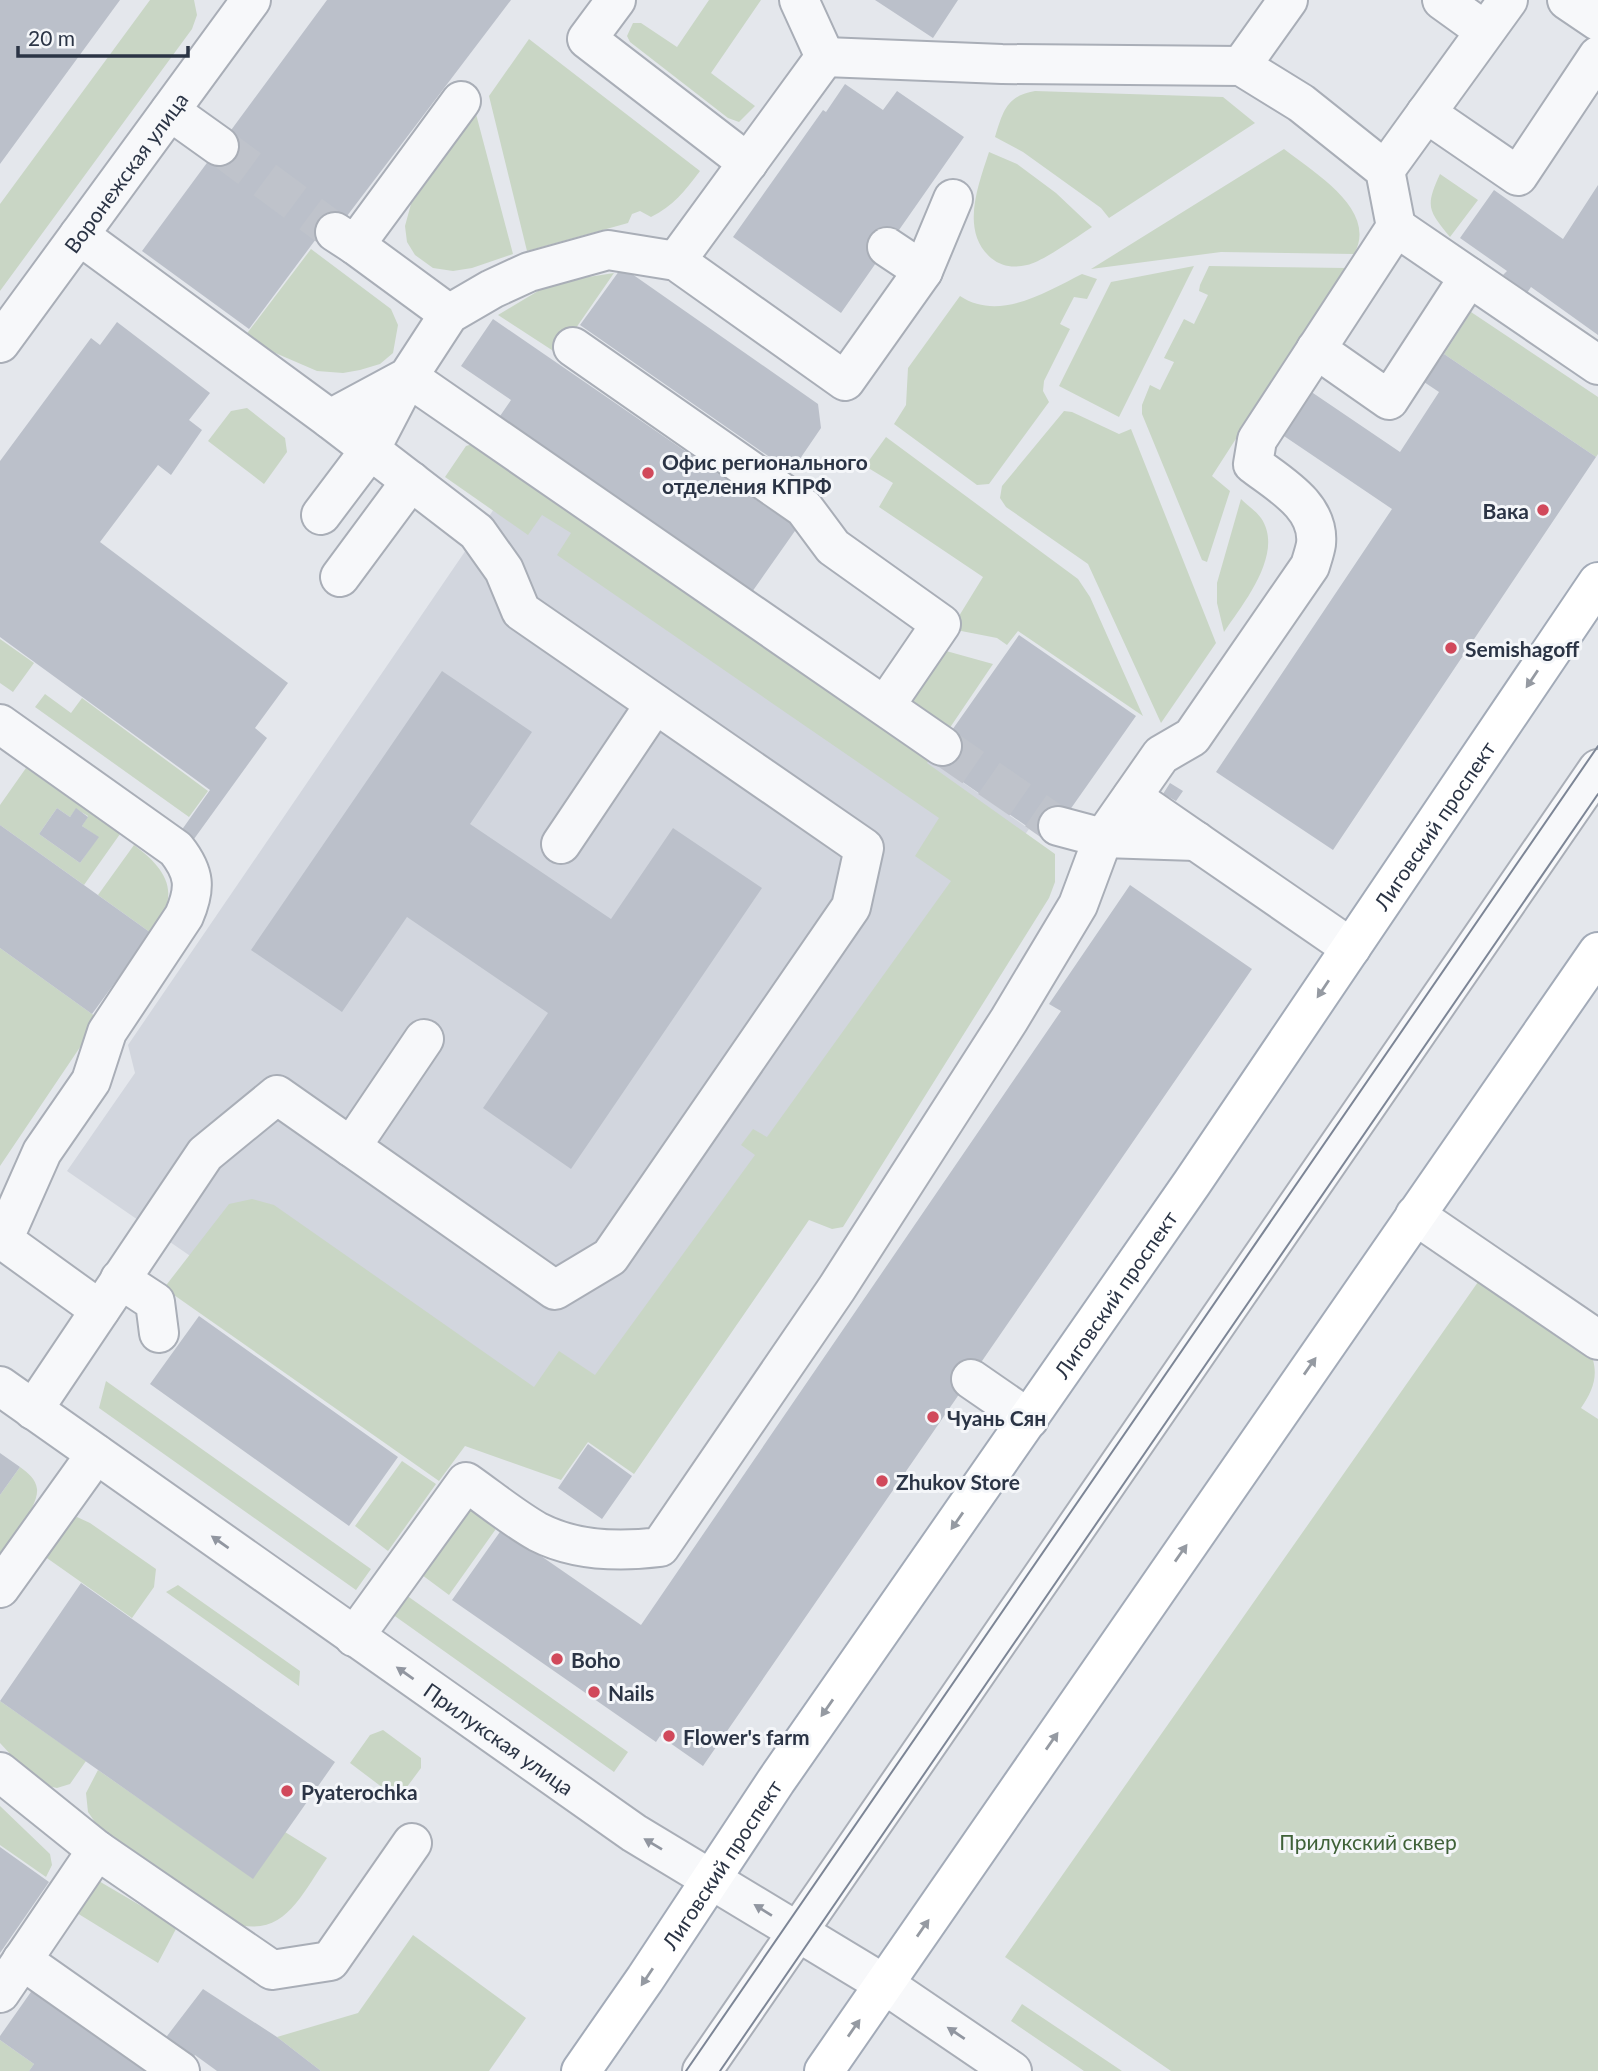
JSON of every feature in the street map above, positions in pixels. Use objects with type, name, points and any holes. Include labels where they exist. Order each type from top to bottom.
[{"type":"main road","name":"Лиговский проспект","points":[[581,2071],[776,1782],[1029,1419],[1351,948],[1598,582]]},
{"type":"main road","points":[[824,2071],[1598,952]]},
{"type":"street","points":[[616,0],[587,39],[748,163]]},
{"type":"street","points":[[799,0],[825,57]]},
{"type":"street","points":[[1241,66],[1289,0]]},
{"type":"street","points":[[1441,0],[1485,31]]},
{"type":"street","points":[[1385,170],[1508,0]]},
{"type":"street","points":[[1567,0],[1598,21]]},
{"type":"street","name":"Воронежская улица","points":[[0,343],[170,111],[241,4]]},
{"type":"street","points":[[1426,113],[1518,176],[1598,56]]},
{"type":"street","points":[[676,261],[825,57]]},
{"type":"street","points":[[354,1637],[466,1482],[538,1532],[549,1536],[582,1546],[627,1552],[660,1547],[849,1296],[1078,905],[1103,838],[1161,755],[1192,737],[1310,566],[1316,544],[1315,524],[1302,502],[1253,464],[1257,440],[1396,227],[1385,170],[1301,103],[1241,66],[1002,64],[825,57]]},
{"type":"street","points":[[449,314],[345,238],[461,101]]},
{"type":"street","points":[[170,111],[219,146]]},
{"type":"street","points":[[321,515],[370,450],[408,377],[449,314],[492,289],[529,272],[608,250],[676,261],[845,381],[923,271],[953,199]]},
{"type":"street","points":[[1396,227],[1598,365]]},
{"type":"street","points":[[33,1410],[205,1154],[277,1095],[555,1290],[610,1257],[850,907],[864,848],[521,611],[505,570],[477,532],[330,419],[79,235]]},
{"type":"street","points":[[887,247],[923,271]]},
{"type":"street","points":[[1316,349],[1389,400],[1469,277]]},
{"type":"street","points":[[573,347],[804,508],[833,547],[942,624],[885,706]]},
{"type":"street","points":[[330,419],[408,377]]},
{"type":"street","points":[[408,377],[942,746]]},
{"type":"street","points":[[340,577],[411,481]]},
{"type":"street","points":[[561,844],[655,704]]},
{"type":"street","points":[[0,724],[176,849],[187,863],[193,880],[192,898],[184,916],[107,1032],[91,1081],[42,1153],[3,1240],[100,1310]]},
{"type":"street","points":[[702,2071],[1598,769]]},
{"type":"street","points":[[1132,797],[1351,948]]},
{"type":"street","points":[[1058,826],[1103,838],[1196,841]]},
{"type":"street","points":[[351,1147],[424,1039]]},
{"type":"street","points":[[1415,1215],[1598,1340]]},
{"type":"street","points":[[120,1279],[155,1302],[159,1333]]},
{"type":"street","points":[[971,1380],[1029,1419]]},
{"type":"street","name":"Прилукская улица","points":[[0,1386],[634,1833],[884,1984],[1012,2071]]},
{"type":"street","points":[[0,1588],[96,1454]]},
{"type":"street","points":[[0,1772],[97,1850],[272,1970],[330,1961],[412,1843]]},
{"type":"street","points":[[0,1993],[97,1850]]},
{"type":"street","points":[[22,1960],[180,2071]]},
{"type":"shaded area","points":[[509,487],[931,760],[1029,829],[560,1477],[463,1444],[67,1171],[135,1073],[128,1045]]},
{"type":"green space","points":[[150,0],[194,0],[197,15],[192,29],[0,291],[0,204]]},
{"type":"green space","points":[[709,0],[761,0],[711,73],[755,106],[739,122],[728,118],[630,42],[627,36],[633,23],[641,23],[677,47]]},
{"type":"green space","points":[[529,39],[700,171],[672,203],[651,217],[640,211],[632,214],[628,223],[527,251],[489,96]]},
{"type":"green space","points":[[1035,91],[1223,97],[1255,123],[1109,218],[1101,208],[1023,152],[995,137],[1007,106],[1025,93]]},
{"type":"green space","points":[[476,114],[513,254],[472,268],[453,271],[433,268],[415,255],[407,242],[405,226],[411,204]]},
{"type":"green space","points":[[1284,149],[1325,181],[1350,208],[1358,222],[1359,238],[1354,254],[1221,252],[1091,269]]},
{"type":"green space","points":[[989,152],[1017,164],[1056,193],[1092,227],[1050,254],[1027,265],[1008,266],[991,258],[976,235],[974,222],[980,179]]},
{"type":"green space","points":[[1440,174],[1478,200],[1450,237],[1431,208],[1432,194]]},
{"type":"green space","points":[[311,249],[391,309],[398,325],[393,353],[380,364],[343,373],[317,371],[266,349],[245,336]]},
{"type":"green space","points":[[1194,266],[1119,417],[1059,386],[1111,282]]},
{"type":"green space","points":[[1209,266],[1346,268],[1212,476],[1230,491],[1207,562],[1202,560],[1142,414],[1142,405],[1150,385],[1160,390],[1174,362],[1164,358],[1184,319],[1194,324],[1208,295],[1199,291]]},
{"type":"green space","points":[[614,273],[558,354],[498,315],[538,291],[563,281]]},
{"type":"green space","points":[[1082,274],[1097,279],[1087,299],[1074,297],[1060,324],[1070,329],[1044,381],[1043,391],[1049,402],[989,484],[977,485],[894,424],[906,405],[908,368],[960,296],[990,306],[1006,305],[1038,296]]},
{"type":"green space","points":[[1471,312],[1598,397],[1596,457],[1444,354]]},
{"type":"green space","points":[[247,408],[285,438],[287,452],[264,484],[208,441],[231,411]]},
{"type":"green space","points":[[1064,411],[1072,412],[1119,434],[1131,429],[1216,643],[1161,723],[1088,564],[1006,507],[1000,498],[1002,486]]},
{"type":"green space","points":[[886,437],[1078,579],[1090,597],[1143,716],[1018,631],[1007,645],[997,638],[951,629],[983,577],[879,507],[893,483],[865,466]]},
{"type":"green space","points":[[476,443],[932,755],[927,763],[1055,854],[1055,882],[1049,898],[843,1227],[832,1229],[809,1220],[634,1474],[588,1442],[561,1480],[465,1446],[439,1481],[164,1288],[229,1204],[252,1199],[274,1205],[534,1387],[559,1351],[595,1375],[755,1155],[741,1145],[753,1129],[767,1137],[951,881],[915,856],[939,818],[557,555],[571,533],[542,515],[528,535],[445,477],[466,446]]},
{"type":"green space","points":[[1241,499],[1261,518],[1267,532],[1268,547],[1259,578],[1224,632],[1217,603],[1217,583]]},
{"type":"green space","points":[[0,639],[34,663],[13,692],[0,683]]},
{"type":"green space","points":[[939,649],[993,664],[947,732],[907,703]]},
{"type":"green space","points":[[45,694],[71,713],[82,698],[208,791],[189,817],[35,707]]},
{"type":"green space","points":[[26,768],[120,834],[84,885],[0,825],[0,805]],"holes":[[[57,808],[70,817],[76,809],[88,816],[82,826],[98,837],[80,863],[39,834]]]},
{"type":"green space","points":[[134,845],[156,864],[168,889],[165,909],[151,933],[98,895]]},
{"type":"green space","points":[[0,948],[99,1019],[0,1166]]},
{"type":"green space","name":"Прилукский сквер","points":[[1478,1282],[1593,1360],[1595,1373],[1593,1385],[1581,1408],[1598,1419],[1598,2071],[1171,2071],[1005,1957]]},
{"type":"green space","points":[[106,1381],[371,1569],[356,1590],[99,1408]]},
{"type":"green space","points":[[402,1461],[436,1484],[388,1551],[355,1526]]},
{"type":"green space","points":[[20,1467],[35,1482],[36,1496],[29,1513],[0,1553],[0,1495]]},
{"type":"green space","points":[[470,1507],[498,1526],[449,1595],[422,1575]]},
{"type":"green space","points":[[77,1517],[90,1523],[156,1569],[154,1587],[132,1618],[44,1556],[65,1523]]},
{"type":"green space","points":[[178,1585],[300,1671],[299,1686],[166,1592]]},
{"type":"green space","points":[[406,1595],[628,1752],[614,1772],[392,1614]]},
{"type":"green space","points":[[0,1701],[86,1761],[70,1784],[57,1788],[38,1784],[0,1743]]},
{"type":"green space","points":[[383,1730],[421,1758],[421,1768],[401,1795],[395,1797],[350,1763],[370,1735]]},
{"type":"green space","points":[[98,1770],[253,1878],[285,1832],[327,1858],[299,1900],[277,1920],[264,1925],[248,1926],[229,1922],[104,1835],[88,1812],[86,1793]]},
{"type":"green space","points":[[0,1806],[50,1854],[52,1865],[46,1877],[0,1845]]},
{"type":"green space","points":[[92,1877],[177,1927],[158,1963],[77,1913]]},
{"type":"green space","points":[[413,1935],[526,2018],[489,2071],[321,2071],[277,2037],[358,2013]]},
{"type":"green space","points":[[1022,2004],[1122,2071],[1084,2071],[1011,2021]]},
{"type":"green space","points":[[0,2040],[34,2064],[29,2071],[0,2071]]},
{"type":"building","points":[[0,0],[120,0],[0,164]]},
{"type":"building","points":[[327,0],[511,0],[328,241],[319,235],[249,329],[142,251]]},
{"type":"building","points":[[875,0],[958,0],[933,38]]},
{"type":"building","points":[[845,84],[883,110],[897,91],[964,137],[841,313],[733,237],[823,110],[826,112]]},
{"type":"building","points":[[1598,185],[1598,335],[1531,287],[1527,293],[1503,275],[1507,271],[1460,238],[1494,190],[1563,239]]},
{"type":"building","points":[[622,267],[818,404],[821,428],[791,472],[580,325]]},
{"type":"building","name":"Офис регионального отделения КПРФ","points":[[493,319],[797,528],[752,592],[498,419],[511,400],[461,366]]},
{"type":"building","points":[[117,322],[210,393],[189,420],[202,430],[171,475],[158,465],[100,542],[288,683],[255,728],[267,738],[194,839],[181,831],[210,790],[0,637],[0,461],[91,338],[100,345]]},
{"type":"building","points":[[1444,354],[1596,457],[1333,850],[1216,772],[1392,509],[1281,434],[1310,391],[1400,452],[1439,392],[1424,382]]},
{"type":"building","points":[[1019,635],[1136,716],[1048,841],[931,760]]},
{"type":"building","points":[[442,671],[532,732],[470,824],[611,919],[673,828],[762,888],[571,1169],[483,1108],[548,1013],[407,917],[342,1012],[251,950]]},
{"type":"building","points":[[1170,783],[1183,791],[1176,801],[1163,794]]},
{"type":"building","points":[[57,808],[70,817],[76,808],[88,817],[82,826],[99,837],[80,863],[39,834]]},
{"type":"building","points":[[0,825],[151,933],[92,1014],[0,948]]},
{"type":"building","points":[[1130,885],[1252,969],[703,1766],[660,1736],[656,1742],[452,1600],[502,1529],[641,1625],[1061,1011],[1049,1004]]},
{"type":"building","points":[[199,1316],[398,1457],[349,1526],[150,1384]]},
{"type":"building","points":[[588,1444],[632,1476],[602,1519],[558,1488]]},
{"type":"building","points":[[0,1453],[20,1467],[0,1495]]},
{"type":"building","points":[[81,1583],[335,1762],[253,1879],[0,1701]]},
{"type":"building","points":[[0,1847],[49,1882],[0,1953]]},
{"type":"building","points":[[33,1989],[149,2071],[29,2071],[34,2064],[0,2040],[0,2036]]},
{"type":"building","points":[[203,1989],[277,2037],[321,2071],[217,2071],[195,2055],[191,2061],[164,2040]]},
{"type":"tunnel","points":[[219,146],[335,232]]},
{"type":"tunnel","points":[[942,746],[1058,826]]},
{"type":"tram line","points":[[686,2071],[1598,746]]},
{"type":"tram line","points":[[720,2071],[1598,794]]},
{"type":"place","name":"Офис регионального отделения КПРФ","points":[[648,473]]},
{"type":"place","name":"Вака","points":[[1543,510]]},
{"type":"place","name":"Semishagoff","points":[[1451,648]]},
{"type":"place","name":"Чуань Сян","points":[[933,1417]]},
{"type":"place","name":"Zhukov Store","points":[[882,1481]]},
{"type":"place","name":"Boho","points":[[557,1659]]},
{"type":"place","name":"Nails","points":[[594,1692]]},
{"type":"place","name":"Flower's farm","points":[[669,1736]]},
{"type":"place","name":"Pyaterochka","points":[[287,1791]]}]
